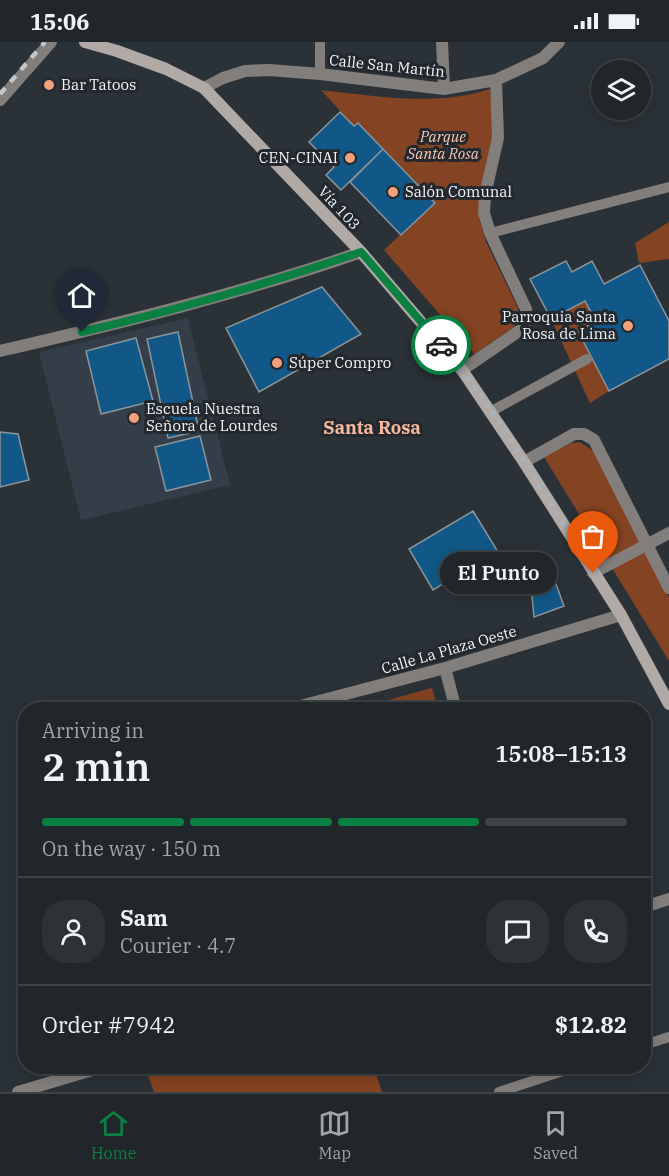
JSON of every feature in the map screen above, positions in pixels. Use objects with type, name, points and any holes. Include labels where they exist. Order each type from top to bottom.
[{"type":"main road","name":"Vía 103","points":[[85,42],[166,69],[204,88],[361,252],[462,370],[525,462],[621,615],[669,704]]},
{"type":"street","points":[[0,100],[51,42]]},
{"type":"street","points":[[442,42],[444,89]]},
{"type":"street","name":"Calle San Martín","points":[[204,88],[222,78],[245,71],[269,70],[444,89],[496,80],[543,58],[559,42]]},
{"type":"street","points":[[462,370],[522,329],[527,320],[526,309],[490,233],[484,213],[485,195],[498,138],[496,80]]},
{"type":"street","points":[[0,351],[123,323],[322,266],[361,252]]},
{"type":"street","points":[[525,462],[573,434],[584,434],[594,440],[669,588]]},
{"type":"street","points":[[593,573],[669,533]]},
{"type":"street","name":"Calle La Plaza Oeste","points":[[315,702],[445,668],[621,615]]},
{"type":"street","points":[[445,668],[454,702]]},
{"type":"street","points":[[651,905],[669,899]]},
{"type":"street","points":[[18,1092],[79,1074]]},
{"type":"lane","points":[[320,42],[320,74]]},
{"type":"lane","points":[[490,233],[669,187]]},
{"type":"lane","points":[[490,412],[587,359]]},
{"type":"lane","points":[[651,1043],[669,1037]]},
{"type":"lane","points":[[499,1092],[554,1074]]},
{"type":"shaded area","name":"Escuela Nuestra Señora de Lourdes","points":[[188,318],[230,485],[81,520],[39,352]]},
{"type":"green space","name":"Parque Santa Rosa","points":[[490,89],[494,130],[480,192],[479,218],[486,242],[518,308],[518,317],[514,327],[474,354],[384,250],[435,202],[358,123],[354,126],[321,90],[427,99],[448,98]]},
{"type":"green space","points":[[669,222],[669,259],[639,263],[635,243]]},
{"type":"green space","points":[[585,301],[596,322],[578,331],[609,391],[590,403],[551,319]]},
{"type":"green space","points":[[580,442],[593,451],[669,597],[669,661],[544,457],[571,443]]},
{"type":"green space","points":[[432,688],[436,702],[381,702]]},
{"type":"green space","points":[[147,1074],[376,1074],[382,1092],[154,1092]]},
{"type":"building","name":"CEN-CINAI","points":[[340,112],[354,126],[358,123],[383,149],[341,190],[326,175],[334,167],[309,142]]},
{"type":"building","name":"Salón Comunal","points":[[383,149],[435,203],[401,235],[350,182]]},
{"type":"building","name":"Parroquia Santa Rosa de Lima","points":[[566,261],[572,272],[592,261],[604,284],[640,265],[669,321],[669,359],[609,391],[578,331],[596,322],[585,301],[551,319],[530,279]]},
{"type":"building","name":"Súper Compro","points":[[322,287],[361,334],[259,392],[226,328]]},
{"type":"building","points":[[178,332],[199,431],[168,438],[147,339]]},
{"type":"building","points":[[136,338],[153,401],[101,414],[86,351]]},
{"type":"building","points":[[0,432],[18,434],[29,480],[0,487]]},
{"type":"building","points":[[200,436],[211,480],[166,491],[155,447]]},
{"type":"building","points":[[473,511],[501,557],[472,574],[469,568],[433,590],[409,549]]},
{"type":"building","points":[[553,576],[564,606],[534,617],[531,586]]},
{"type":"railway","points":[[0,94],[45,42]]},
{"type":"way so far","points":[[441,345],[462,370],[525,462],[593,573]]},
{"type":"place","name":"Bar Tatoos","points":[[49,85]]},
{"type":"place","name":"CEN-CINAI","points":[[350,158]]},
{"type":"place","name":"Salón Comunal","points":[[393,192]]},
{"type":"place","name":"Parroquia Santa Rosa de Lima","points":[[628,326]]},
{"type":"place","name":"Súper Compro","points":[[277,363]]},
{"type":"place","name":"Escuela Nuestra Señora de Lourdes","points":[[134,418]]},
{"type":"place","name":"El Punto","points":[[593,573]]},
{"type":"district","name":"Santa Rosa","points":[[372,428]]},
{"type":"route","points":[[82,332],[123,323],[322,266],[361,252],[441,345]]}]
